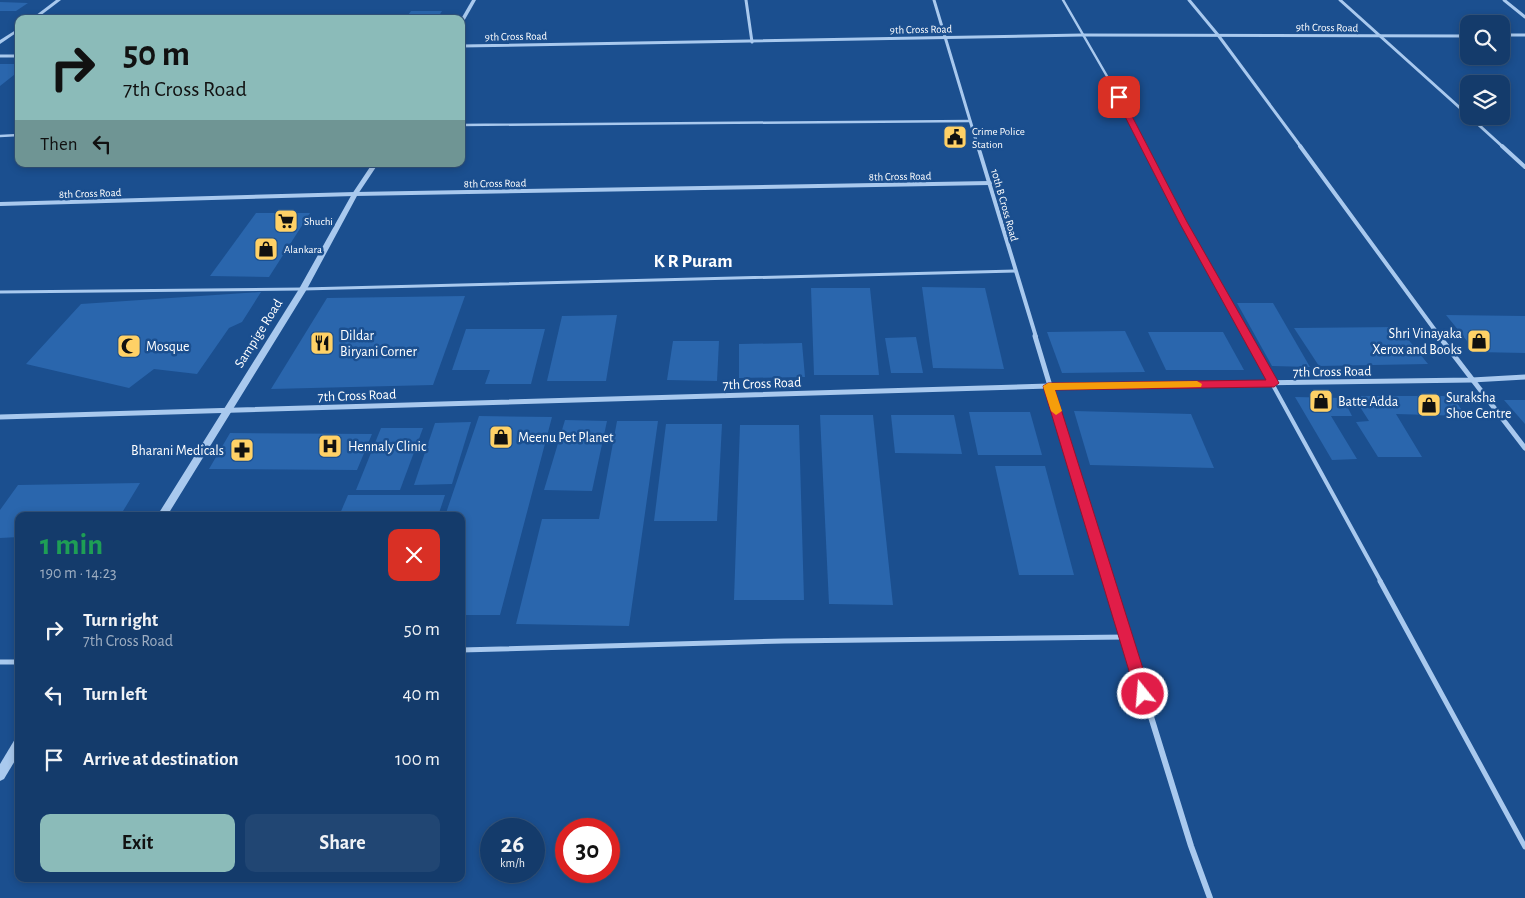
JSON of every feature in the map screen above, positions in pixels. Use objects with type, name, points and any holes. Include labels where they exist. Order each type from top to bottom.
[{"type":"street","points":[[38,15],[59,0]]},
{"type":"street","points":[[465,16],[474,0]]},
{"type":"street","points":[[746,0],[752,42]]},
{"type":"street","name":"10th B Cross Road","points":[[934,0],[990,183],[1048,386],[1191,846],[1210,898]]},
{"type":"street","points":[[1189,0],[1218,35],[1472,380],[1525,448]]},
{"type":"street","points":[[1340,0],[1460,108]]},
{"type":"street","points":[[1504,0],[1525,17]]},
{"type":"street","points":[[0,42],[15,32]]},
{"type":"street","name":"9th Cross Road","points":[[465,46],[1082,35],[1460,36]]},
{"type":"street","points":[[1510,35],[1525,35]]},
{"type":"street","points":[[0,56],[15,56]]},
{"type":"street","points":[[1479,125],[1525,167]]},
{"type":"street","name":"Sampige Road","points":[[164,512],[303,289],[373,167]]},
{"type":"street","name":"8th Cross Road","points":[[0,204],[356,194],[990,183]]},
{"type":"street","name":"7th Cross Road","points":[[0,417],[1048,386],[1472,380],[1525,377]]},
{"type":"street","points":[[0,775],[15,750]]},
{"type":"lane","points":[[1063,0],[1119,97],[1183,222],[1274,383],[1525,848]]},
{"type":"lane","points":[[465,125],[970,121]]},
{"type":"lane","points":[[0,136],[15,135]]},
{"type":"lane","points":[[0,292],[303,289],[1015,270]]},
{"type":"lane","points":[[465,650],[784,641],[1126,637]]},
{"type":"lane","points":[[0,662],[15,662]]},
{"type":"building","points":[[0,2],[28,3],[16,11],[0,11]]},
{"type":"building","points":[[411,11],[442,11],[440,15],[408,15]]},
{"type":"building","points":[[0,64],[15,64],[15,74],[0,86]]},
{"type":"building","points":[[256,213],[310,213],[269,277],[210,276]]},
{"type":"building","points":[[922,287],[985,288],[1004,369],[933,368]]},
{"type":"building","points":[[811,288],[870,288],[879,375],[814,375]]},
{"type":"building","name":"Mosque","points":[[261,292],[242,322],[229,328],[197,374],[154,369],[129,388],[26,364],[81,304]]},
{"type":"building","points":[[465,296],[433,385],[271,389],[327,298]]},
{"type":"building","points":[[1237,303],[1273,303],[1310,367],[1272,366]]},
{"type":"building","points":[[617,315],[606,381],[547,381],[562,316]]},
{"type":"building","points":[[1446,315],[1525,316],[1525,353],[1476,352]]},
{"type":"building","points":[[1398,327],[1428,364],[1319,366],[1294,328]]},
{"type":"building","points":[[466,329],[545,329],[531,384],[485,384],[490,370],[452,370]]},
{"type":"building","points":[[1125,331],[1145,372],[1062,373],[1047,332]]},
{"type":"building","points":[[1148,332],[1223,332],[1244,370],[1166,370]]},
{"type":"building","points":[[916,337],[923,373],[891,373],[885,338]]},
{"type":"building","points":[[673,341],[719,341],[717,381],[667,380]]},
{"type":"building","points":[[802,343],[805,377],[739,378],[739,344]]},
{"type":"building","points":[[1353,396],[1452,396],[1466,416],[1396,414],[1422,457],[1378,457],[1356,422],[1369,421]]},
{"type":"building","points":[[1295,397],[1343,398],[1352,416],[1331,416],[1357,459],[1332,460]]},
{"type":"building","points":[[1504,400],[1525,400],[1525,424]]},
{"type":"building","points":[[1074,411],[1191,414],[1214,468],[1090,465]]},
{"type":"building","points":[[969,412],[1030,412],[1042,455],[978,455]]},
{"type":"building","points":[[820,415],[873,415],[893,605],[829,604]]},
{"type":"building","points":[[891,415],[954,415],[962,454],[895,453]]},
{"type":"building","points":[[479,416],[552,417],[500,615],[465,615],[465,512],[446,512]]},
{"type":"building","points":[[565,420],[607,421],[592,491],[544,490]]},
{"type":"building","points":[[617,421],[658,421],[629,626],[516,624],[542,519],[599,519]]},
{"type":"building","points":[[471,422],[452,484],[414,485],[435,423]]},
{"type":"building","points":[[666,424],[722,424],[717,521],[654,521]]},
{"type":"building","points":[[740,425],[799,425],[804,600],[734,600]]},
{"type":"building","points":[[381,428],[423,428],[400,490],[356,490]]},
{"type":"building","points":[[230,433],[372,434],[357,470],[209,469]]},
{"type":"building","points":[[995,466],[1045,466],[1074,575],[1019,575]]},
{"type":"building","points":[[140,483],[122,512],[15,512],[15,537],[0,538],[0,510],[18,485]]},
{"type":"building","points":[[348,495],[445,495],[439,512],[341,512]]},
{"type":"slow traffic","points":[[1056,411],[1048,386],[1197,384]]},
{"type":"place","name":"Crime Police Station","points":[[955,137]]},
{"type":"place","name":"Shuchi","points":[[286,221]]},
{"type":"place","name":"Alankara","points":[[266,249]]},
{"type":"place","name":"Shri Vinayaka Xerox and Books","points":[[1479,341]]},
{"type":"place","name":"Dildar Biryani Corner","points":[[322,343]]},
{"type":"place","name":"Mosque","points":[[129,346]]},
{"type":"place","name":"Batte Adda","points":[[1321,401]]},
{"type":"place","name":"Suraksha Shoe Centre","points":[[1429,405]]},
{"type":"place","name":"Meenu Pet Planet","points":[[501,437]]},
{"type":"place","name":"Hennaly Clinic","points":[[330,446]]},
{"type":"place","name":"Bharani Medicals","points":[[242,450]]},
{"type":"district","name":"K R Puram","points":[[693,260]]},
{"type":"route","points":[[1119,97],[1183,222],[1274,383],[1048,386],[1143,694]]}]
